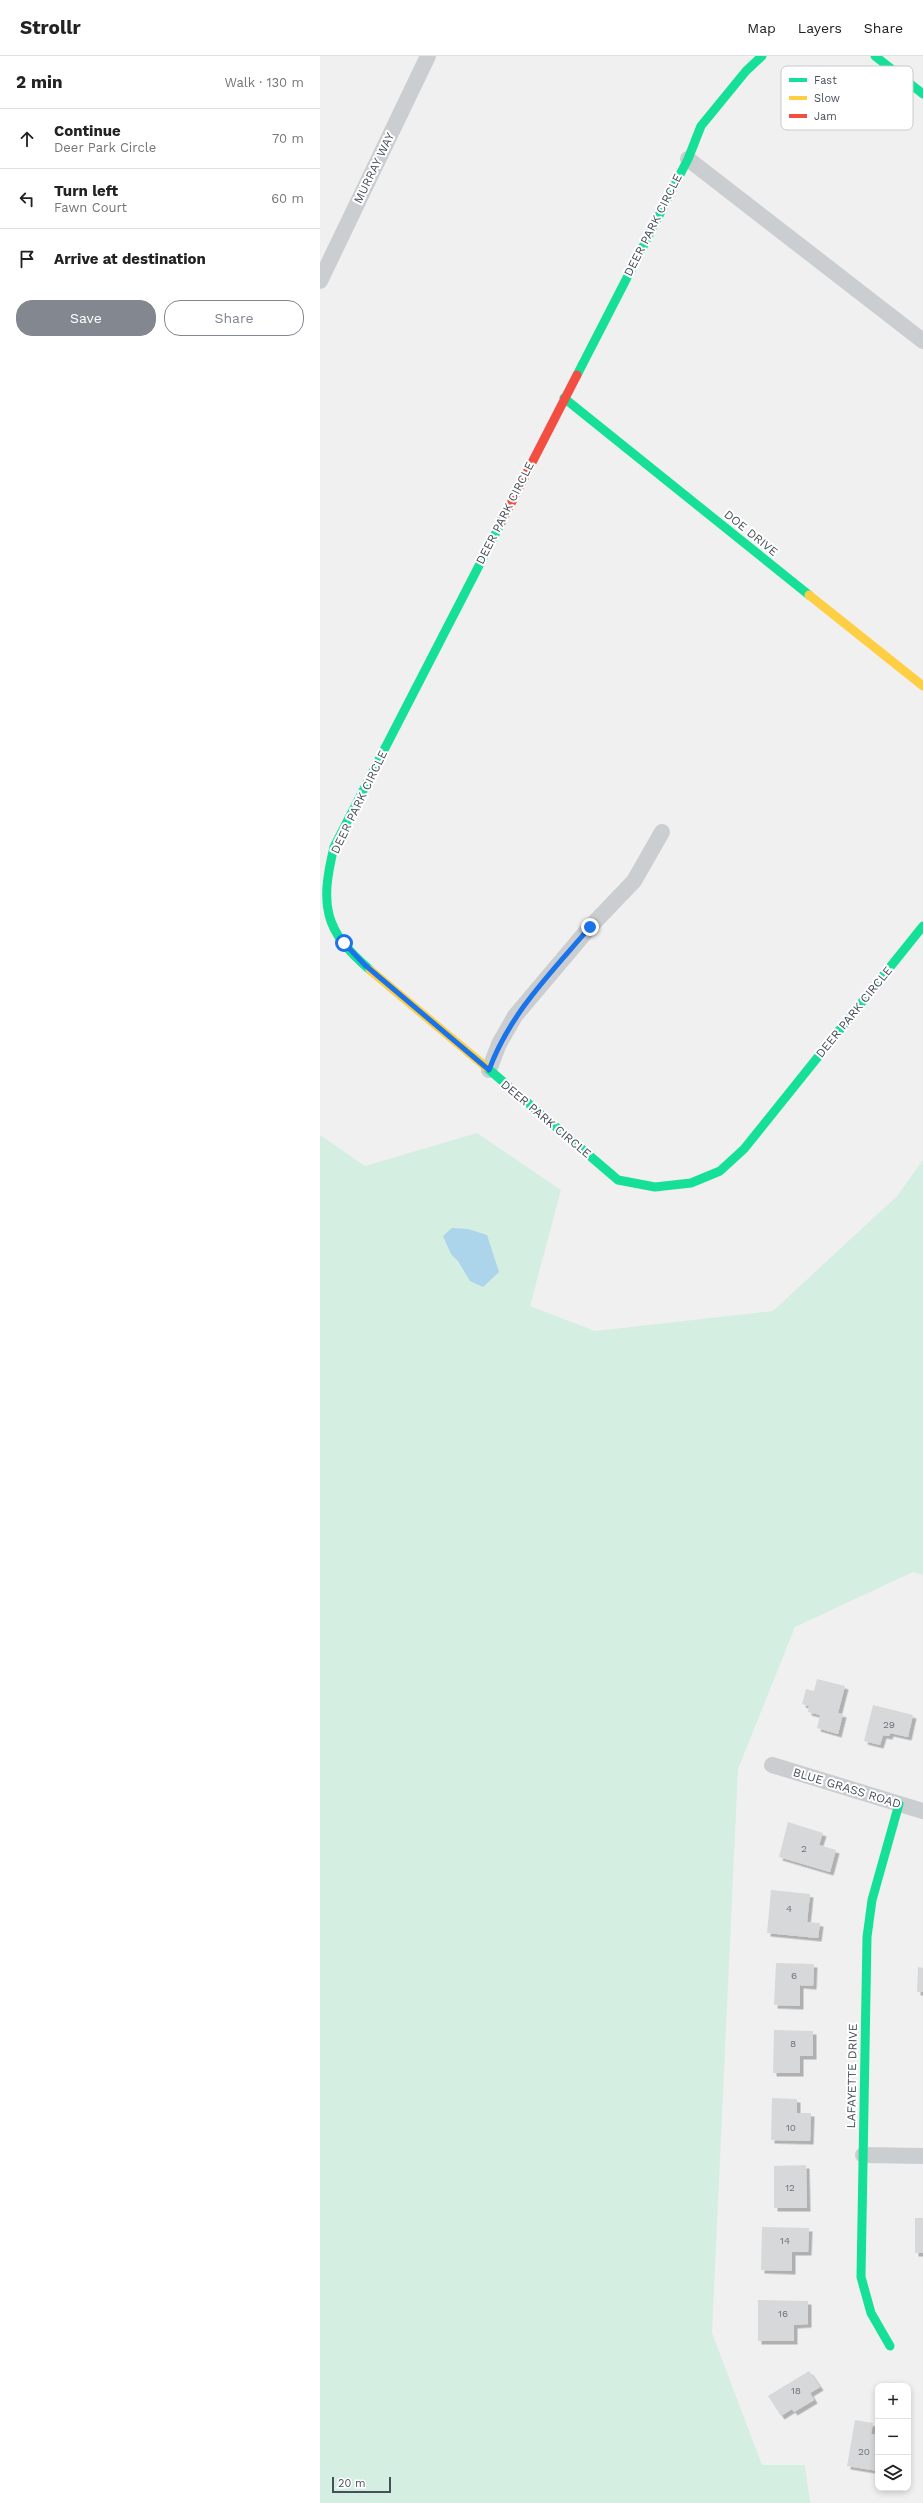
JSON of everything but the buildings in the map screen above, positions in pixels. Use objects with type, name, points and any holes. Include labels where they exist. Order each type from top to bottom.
[{"type":"street","name":"MURRAY WAY","points":[[320,281],[428,56]]},
{"type":"street","name":"DEER PARK CIRCLE","points":[[762,56],[746,71],[701,126],[688,159],[334,846],[329,865],[328,906],[330,922],[344,943],[365,965],[618,1180],[642,1188],[682,1186],[717,1173],[744,1149],[923,926]]},
{"type":"street","points":[[875,56],[888,66]]},
{"type":"street","points":[[913,86],[923,94]]},
{"type":"street","name":"DEER PARK CIRCLE","points":[[688,159],[923,341]]},
{"type":"street","name":"DOE DRIVE","points":[[564,398],[923,686]]},
{"type":"street","points":[[489,1070],[499,1044],[515,1016],[590,927],[634,881],[662,832]]},
{"type":"street","name":"BLUE GRASS ROAD","points":[[772,1765],[923,1810]]},
{"type":"street","name":"LAFAYETTE DRIVE","points":[[890,2346],[876,2325],[863,2292],[863,2155],[867,1937],[872,1900],[899,1804]]},
{"type":"street","points":[[863,2155],[923,2156]]},
{"type":"green space","points":[[477,1133],[561,1190],[530,1306],[595,1331],[773,1311],[897,1196],[923,1160],[923,1575],[913,1572],[795,1627],[738,1769],[712,2333],[762,2465],[805,2465],[810,2503],[320,2503],[320,1135],[365,1166]]},
{"type":"water","points":[[452,1228],[468,1229],[487,1235],[499,1272],[483,1287],[470,1281],[458,1261],[451,1254],[443,1236]]},
{"type":"traffic: fast","points":[[577,375],[688,159],[701,126],[746,71],[762,56]]},
{"type":"traffic: fast","points":[[875,56],[888,66]]},
{"type":"traffic: fast","points":[[913,86],[923,94]]},
{"type":"traffic: fast","points":[[564,398],[809,595]]},
{"type":"traffic: fast","points":[[370,970],[354,956],[343,942],[334,929],[329,915],[327,885],[334,847],[502,521]]},
{"type":"traffic: fast","points":[[486,1067],[618,1180],[655,1187],[691,1183],[720,1171],[744,1149],[923,926]]},
{"type":"traffic: fast","points":[[890,2346],[871,2313],[861,2277],[867,1937],[872,1900],[899,1804]]},
{"type":"traffic: slow","points":[[809,595],[923,686]]},
{"type":"traffic: slow","points":[[370,970],[486,1067]]},
{"type":"traffic: jam","points":[[502,521],[577,375]]},
{"type":"route","points":[[344,943],[365,965],[489,1070],[499,1044],[515,1016],[590,927]]}]
